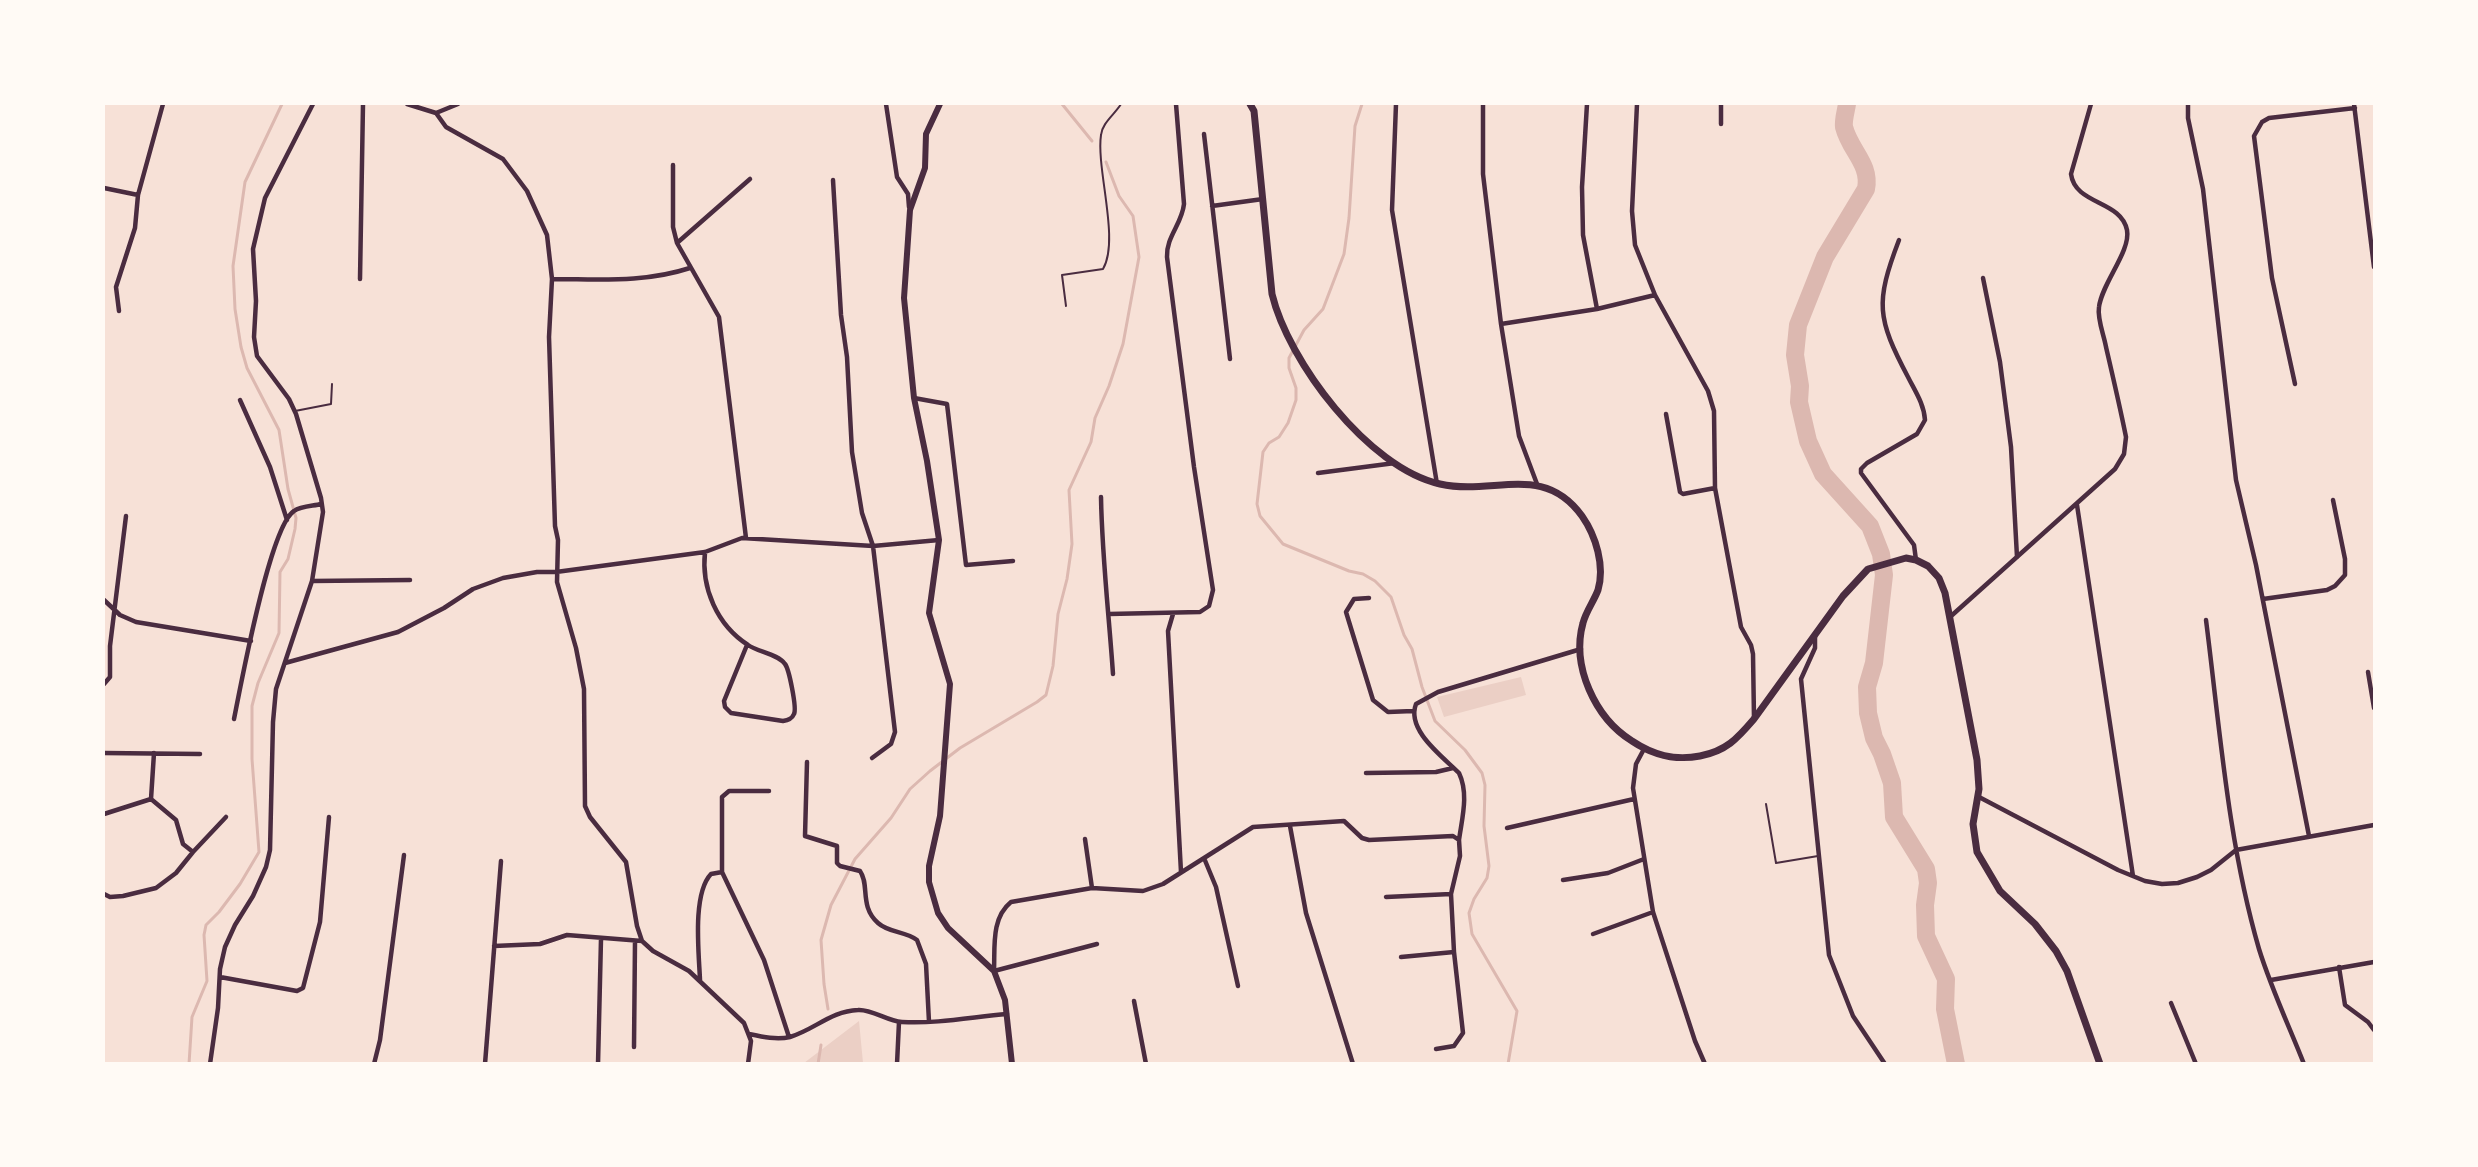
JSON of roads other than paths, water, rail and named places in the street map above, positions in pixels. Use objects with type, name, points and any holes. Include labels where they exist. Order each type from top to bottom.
[{"type":"main road","points":[[940,104],[926,134],[925,168],[910,210],[904,298],[914,398],[927,461],[939,540],[928,613],[950,684],[940,816],[929,866],[929,882],[938,913],[948,928],[994,971],[1003,990],[1012,1064]]},
{"type":"main road","points":[[1250,104],[1254,111],[1272,294],[1277,316],[1288,341],[1339,413],[1395,463],[1437,484],[1455,487],[1537,484],[1560,495],[1582,516],[1592,533],[1600,571],[1598,590],[1583,621],[1581,649],[1584,673],[1591,695],[1603,716],[1622,735],[1662,757],[1684,759],[1719,752],[1739,737],[1754,719],[1843,596],[1868,569],[1905,558],[1928,566],[1939,578],[1946,593],[1977,760],[1979,796],[1973,824],[1977,852],[2000,891],[2035,924],[2056,951],[2067,971],[2100,1064]]},
{"type":"street","points":[[119,311],[116,287],[135,228],[138,195],[163,104]]},
{"type":"street","points":[[210,1064],[225,946],[253,896],[266,867],[270,850],[273,713],[276,689],[312,581],[322,529],[321,504],[295,411],[289,399],[257,356],[254,337],[256,301],[253,249],[265,198],[313,104]]},
{"type":"street","points":[[360,279],[363,104]]},
{"type":"street","points":[[407,104],[436,113],[446,127],[503,159],[526,191],[547,235],[552,279],[549,337],[555,526],[558,540],[556,572],[584,689],[585,806],[590,817],[626,862],[637,926],[642,941],[653,951],[690,971],[744,1023],[749,1034],[751,1048],[748,1064]]},
{"type":"street","points":[[436,113],[458,104]]},
{"type":"street","points":[[886,104],[897,177],[908,195],[910,210]]},
{"type":"street","points":[[1109,614],[1200,612],[1209,606],[1213,590],[1194,467],[1167,257],[1167,244],[1183,213],[1184,204],[1176,104]]},
{"type":"street","points":[[1396,104],[1392,210],[1437,484]]},
{"type":"street","points":[[1483,104],[1483,174],[1501,324],[1519,436],[1537,484]]},
{"type":"street","points":[[1587,104],[1582,187],[1583,235],[1597,309]]},
{"type":"street","points":[[1637,104],[1632,211],[1635,245],[1655,295],[1708,391],[1714,411],[1715,488],[1741,627],[1751,645],[1753,654],[1754,719]]},
{"type":"street","points":[[1721,104],[1721,124]]},
{"type":"street","points":[[1950,617],[2077,505],[2120,462],[2126,437],[2098,310],[2106,284],[2127,241],[2127,231],[2124,222],[2117,215],[2081,194],[2072,182],[2071,174],[2091,104]]},
{"type":"street","points":[[2188,104],[2188,118],[2203,189],[2236,480],[2263,599],[2309,836]]},
{"type":"street","points":[[2295,384],[2272,278],[2254,136],[2262,122],[2269,118],[2355,106],[2374,267]]},
{"type":"street","points":[[1204,134],[1230,359]]},
{"type":"street","points":[[673,165],[673,226],[677,243],[719,317],[746,538]]},
{"type":"street","points":[[677,243],[750,179]]},
{"type":"street","points":[[833,180],[852,452],[862,513],[873,546],[896,732],[891,744],[872,758]]},
{"type":"street","points":[[104,188],[138,195]]},
{"type":"street","points":[[1212,206],[1263,199]]},
{"type":"street","points":[[1899,240],[1883,289],[1885,325],[1891,345],[1922,404],[1925,420],[1917,434],[1867,463],[1861,469],[1861,473],[1914,545],[1916,560]]},
{"type":"street","points":[[552,279],[637,280],[665,276],[690,268]]},
{"type":"street","points":[[1983,278],[2000,362],[2011,447],[2017,557]]},
{"type":"street","points":[[1501,324],[1597,309],[1655,295]]},
{"type":"street","points":[[914,398],[947,404],[966,565],[1013,561]]},
{"type":"street","points":[[240,400],[270,467],[287,520]]},
{"type":"street","points":[[1666,414],[1680,492],[1683,494],[1715,488]]},
{"type":"street","points":[[1318,473],[1395,463]]},
{"type":"street","points":[[1101,497],[1102,553],[1113,675]]},
{"type":"street","points":[[2263,599],[2327,590],[2335,586],[2345,575],[2345,559],[2333,500]]},
{"type":"street","points":[[234,719],[267,567],[287,520],[294,511],[321,504]]},
{"type":"street","points":[[2077,505],[2133,876]]},
{"type":"street","points":[[104,684],[110,677],[110,646],[126,516]]},
{"type":"street","points":[[285,663],[398,632],[473,589],[503,578],[705,552],[730,541],[746,538],[791,543],[873,546],[939,540]]},
{"type":"street","points":[[705,552],[704,567],[708,596],[719,616],[747,645],[781,660],[787,666],[795,707],[790,719],[783,721],[729,712],[724,707],[724,701],[747,645]]},
{"type":"street","points":[[312,581],[410,580]]},
{"type":"street","points":[[1369,598],[1354,599],[1346,612],[1373,700],[1388,712],[1413,711]]},
{"type":"street","points":[[104,600],[116,611],[136,622],[251,641]]},
{"type":"street","points":[[1173,614],[1168,631],[1181,873]]},
{"type":"street","points":[[2206,620],[2236,850],[2260,951],[2304,1064]]},
{"type":"street","points":[[1815,636],[1815,648],[1801,679],[1829,955],[1853,1016],[1885,1064]]},
{"type":"street","points":[[104,646],[110,646]]},
{"type":"street","points":[[1436,1049],[1454,1046],[1463,1033],[1454,952],[1451,894],[1460,856],[1459,840],[1464,793],[1462,781],[1420,731],[1413,711],[1416,704],[1438,692],[1581,649]]},
{"type":"street","points":[[2368,672],[2374,708]]},
{"type":"street","points":[[1644,749],[1636,764],[1632,788],[1653,912],[1695,1041],[1705,1064]]},
{"type":"street","points":[[104,753],[200,754]]},
{"type":"street","points":[[151,800],[154,753]]},
{"type":"street","points":[[807,762],[805,836],[837,846],[837,863],[862,875],[865,902],[876,921],[884,928],[913,937],[919,944],[926,964],[929,1022]]},
{"type":"street","points":[[1366,773],[1436,772],[1453,768]]},
{"type":"street","points":[[769,790],[729,791],[722,797],[722,872],[764,960],[789,1037]]},
{"type":"street","points":[[1979,796],[2133,876],[2162,884],[2178,883],[2211,870],[2236,850],[2374,825]]},
{"type":"street","points":[[1507,828],[1634,799]]},
{"type":"street","points":[[104,814],[151,800]]},
{"type":"street","points":[[151,800],[176,820],[183,844],[193,852]]},
{"type":"street","points":[[220,977],[297,991],[303,988],[320,922],[329,817]]},
{"type":"street","points":[[104,894],[110,897],[123,896],[156,888],[176,873],[226,818]]},
{"type":"street","points":[[1097,944],[994,971],[997,919],[1001,910],[1011,902],[1092,888],[1143,891],[1163,884],[1252,827],[1344,821],[1362,838],[1369,840],[1450,835],[1459,840]]},
{"type":"street","points":[[1290,826],[1306,914],[1353,1064]]},
{"type":"street","points":[[1085,839],[1092,888]]},
{"type":"street","points":[[374,1064],[380,1040],[404,855]]},
{"type":"street","points":[[1204,858],[1216,887],[1238,986]]},
{"type":"street","points":[[1563,880],[1608,873],[1644,859]]},
{"type":"street","points":[[485,1064],[501,861]]},
{"type":"street","points":[[700,981],[699,932],[703,888],[711,874],[722,872]]},
{"type":"street","points":[[1386,897],[1451,894]]},
{"type":"street","points":[[1593,934],[1653,912]]},
{"type":"street","points":[[494,946],[540,944],[567,935],[642,941]]},
{"type":"street","points":[[598,1064],[601,939]]},
{"type":"street","points":[[634,1047],[635,941]]},
{"type":"street","points":[[1401,957],[1454,952]]},
{"type":"street","points":[[2271,980],[2374,962]]},
{"type":"street","points":[[2339,968],[2345,1005],[2368,1022],[2374,1030]]},
{"type":"street","points":[[1134,1000],[1146,1064]]},
{"type":"street","points":[[2171,1003],[2196,1064]]},
{"type":"street","points":[[749,1034],[776,1039],[789,1037],[808,1030],[820,1021],[859,1010],[899,1022],[929,1022],[1007,1014]]},
{"type":"street","points":[[897,1064],[899,1022]]},
{"type":"lane","points":[[1066,306],[1062,275],[1096,272],[1103,269],[1107,263],[1109,234],[1101,134],[1121,104]]},
{"type":"lane","points":[[295,411],[331,404],[332,384]]},
{"type":"lane","points":[[1766,804],[1776,862],[1819,856]]},
{"type":"waterway","points":[[189,1064],[192,1017],[207,981],[204,935],[206,925],[240,884],[259,852],[252,759],[252,706],[258,683],[279,633],[280,572],[288,559],[295,529],[296,518],[288,489],[279,430],[247,368],[241,347],[235,309],[233,266],[245,182],[282,104]]},
{"type":"waterway","points":[[1062,104],[1092,141]]},
{"type":"waterway","points":[[1362,104],[1355,126],[1349,218],[1344,254],[1323,309],[1304,330],[1289,358],[1289,368],[1296,388],[1296,400],[1288,423],[1279,437],[1269,443],[1263,452],[1257,504],[1260,516],[1283,544],[1349,571],[1363,574],[1375,581],[1391,597],[1404,635],[1412,649],[1422,687],[1435,721],[1465,750],[1482,773],[1485,785],[1484,826],[1489,866],[1487,878],[1474,899],[1469,913],[1472,934],[1517,1011],[1508,1064]]},
{"type":"waterway","points":[[1847,104],[1844,127],[1866,172],[1866,189],[1825,257],[1798,325],[1795,355],[1800,386],[1799,402],[1808,441],[1823,474],[1870,526],[1881,554],[1884,575],[1874,663],[1867,687],[1868,713],[1874,738],[1892,783],[1894,817],[1926,869],[1928,883],[1925,905],[1926,936],[1946,979],[1945,1009],[1956,1064]]},
{"type":"waterway","points":[[828,1009],[821,940],[831,905],[855,859],[891,818],[910,789],[930,771],[960,748],[1046,695],[1053,666],[1058,614],[1067,579],[1072,544],[1069,490],[1091,442],[1095,418],[1123,344],[1139,257],[1133,216],[1119,196],[1106,162]]},
{"type":"waterway","points":[[818,1064],[821,1045]]}]
